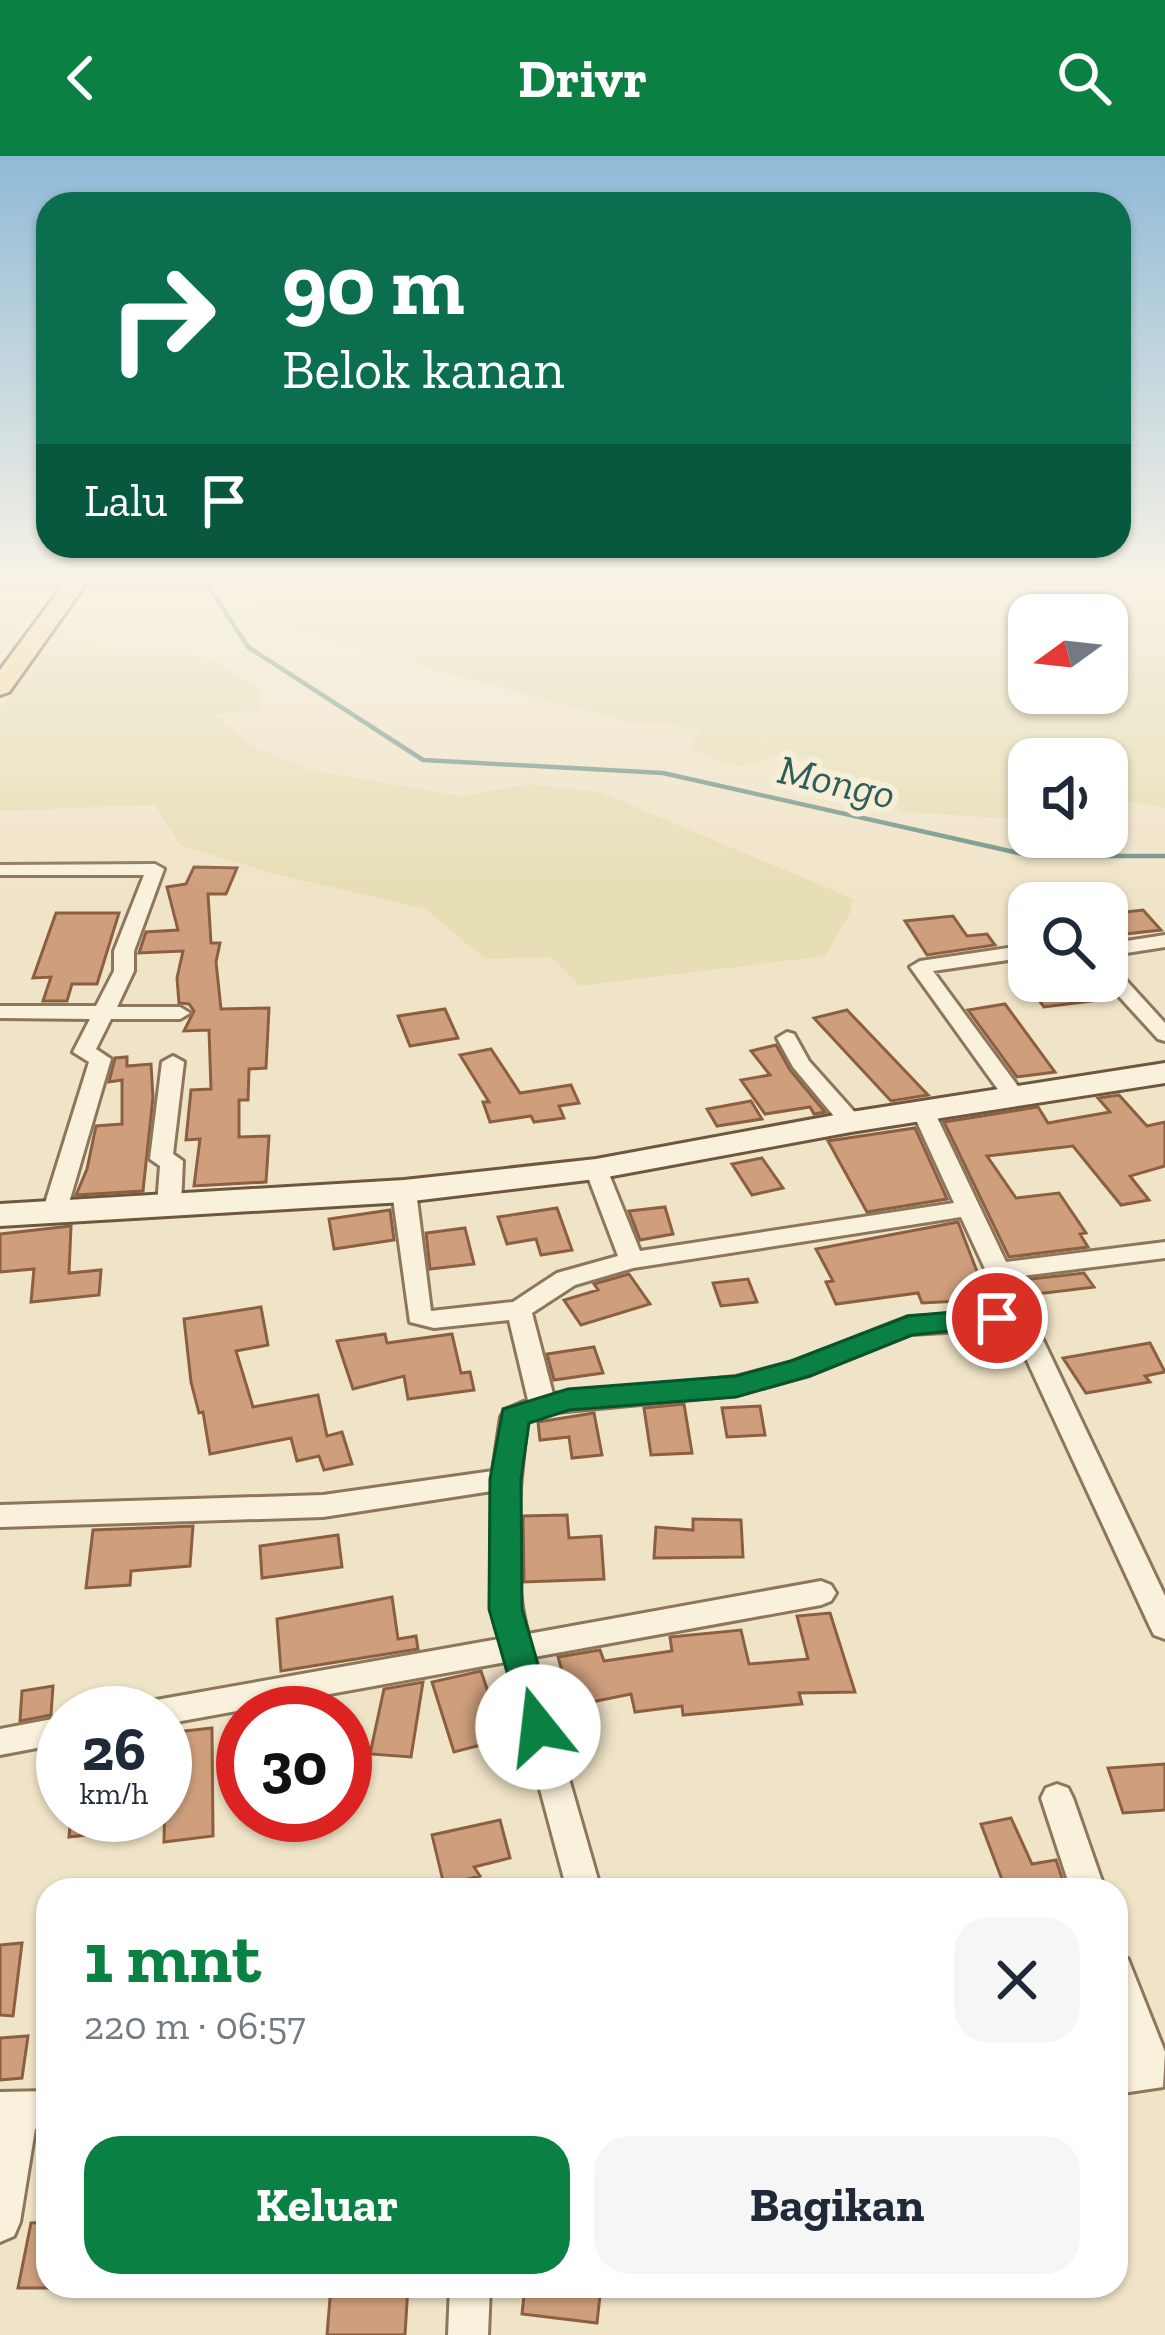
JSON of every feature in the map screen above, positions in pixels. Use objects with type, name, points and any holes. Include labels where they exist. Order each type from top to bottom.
[{"type":"main road","points":[[0,1215],[404,1191],[596,1169],[851,1122],[1165,1073]]},
{"type":"street","points":[[0,870],[154,868],[124,951],[124,971],[84,1052],[100,1059],[54,1213]]},
{"type":"street","points":[[1128,947],[1165,941]]},
{"type":"street","points":[[1008,954],[920,967],[1016,1097]]},
{"type":"street","points":[[1128,994],[1165,1035]]},
{"type":"street","points":[[0,1012],[181,1013]]},
{"type":"street","points":[[788,1038],[800,1063],[851,1122]]},
{"type":"street","points":[[169,1205],[172,1161],[161,1159],[173,1062]]},
{"type":"street","points":[[923,1111],[1165,1627]]},
{"type":"street","points":[[596,1169],[632,1260]]},
{"type":"street","points":[[404,1191],[419,1316],[434,1320],[519,1310],[566,1280],[632,1260],[970,1208]]},
{"type":"street","points":[[1001,1270],[1165,1250]]},
{"type":"street","points":[[519,1310],[542,1404]]},
{"type":"street","points":[[581,1878],[504,1592],[506,1479],[514,1417],[542,1404],[736,1386],[800,1369],[908,1326],[1023,1319]]},
{"type":"street","points":[[0,1516],[323,1506],[506,1479]]},
{"type":"street","points":[[192,1706],[821,1593]]},
{"type":"street","points":[[0,1742],[36,1735]]},
{"type":"street","points":[[1057,1798],[1084,1878]]},
{"type":"street","points":[[1128,2014],[1144,2072]]},
{"type":"street","points":[[0,2222],[22,2110]]},
{"type":"street","points":[[468,2335],[470,2298]]},
{"type":"shaded area","points":[[19,683],[249,683],[258,689],[261,709],[213,715],[256,748],[309,770],[462,796],[529,784],[600,792],[853,899],[850,913],[825,956],[580,986],[552,957],[485,959],[426,909],[275,874],[180,845],[155,805],[0,811],[0,708]]},
{"type":"shaded area","points":[[484,683],[1008,683],[1008,714],[1128,714],[1128,683],[1165,683],[1165,808],[1128,801],[1128,738],[1008,738],[1008,816],[1004,818],[906,812],[788,752],[738,767],[690,749],[700,728],[627,722]]},
{"type":"building","points":[[194,867],[237,868],[226,894],[208,894],[211,943],[220,943],[216,962],[221,1009],[269,1008],[266,1068],[249,1069],[248,1100],[239,1100],[239,1137],[269,1136],[266,1182],[194,1186],[200,1139],[186,1140],[191,1090],[211,1089],[209,1030],[184,1031],[194,1011],[189,1004],[179,1003],[177,978],[183,951],[139,953],[146,932],[178,930],[167,887],[186,884]]},
{"type":"building","points":[[1143,910],[1161,930],[1128,934],[1128,912]]},
{"type":"building","points":[[56,913],[119,913],[97,984],[72,984],[67,1001],[43,1001],[51,977],[33,978]]},
{"type":"building","points":[[953,916],[967,936],[987,934],[995,945],[927,955],[905,921]]},
{"type":"building","points":[[1040,1002],[1083,1002],[1044,1007]]},
{"type":"building","points":[[1005,1004],[1055,1072],[1017,1077],[968,1010]]},
{"type":"building","points":[[445,1009],[458,1038],[410,1046],[398,1016]]},
{"type":"building","points":[[847,1010],[928,1095],[891,1101],[814,1018]]},
{"type":"building","points":[[776,1045],[825,1112],[814,1114],[810,1107],[765,1114],[741,1080],[770,1075],[751,1051]]},
{"type":"building","points":[[491,1049],[520,1093],[571,1085],[579,1103],[559,1106],[564,1118],[534,1122],[531,1116],[490,1122],[483,1102],[489,1102],[460,1055]]},
{"type":"building","points":[[127,1057],[127,1066],[151,1064],[153,1097],[143,1191],[76,1195],[96,1126],[122,1124],[122,1080],[109,1082],[115,1058]]},
{"type":"building","points":[[1119,1095],[1147,1126],[1165,1122],[1165,1166],[1130,1176],[1149,1200],[1121,1205],[1073,1146],[987,1156],[1016,1198],[1059,1193],[1086,1233],[1080,1234],[1088,1247],[1009,1257],[944,1122],[1038,1107],[1048,1123],[1110,1112],[1098,1098]]},
{"type":"building","points":[[751,1101],[762,1119],[717,1126],[707,1109]]},
{"type":"building","points":[[915,1128],[947,1199],[867,1212],[828,1141]]},
{"type":"building","points":[[762,1158],[783,1188],[752,1195],[732,1164]]},
{"type":"building","points":[[665,1207],[673,1234],[640,1240],[629,1211]]},
{"type":"building","points":[[557,1208],[572,1250],[541,1255],[536,1239],[507,1244],[498,1217]]},
{"type":"building","points":[[390,1210],[394,1240],[334,1249],[329,1219]]},
{"type":"building","points":[[958,1222],[991,1308],[964,1310],[960,1301],[922,1303],[918,1293],[836,1304],[826,1282],[833,1281],[816,1249]]},
{"type":"building","points":[[71,1226],[69,1273],[101,1270],[99,1295],[31,1302],[34,1269],[0,1272],[0,1234]]},
{"type":"building","points":[[465,1228],[474,1264],[430,1269],[426,1233]]},
{"type":"building","points":[[1084,1273],[1094,1287],[1029,1295],[1022,1280]]},
{"type":"building","points":[[629,1274],[650,1304],[581,1325],[564,1300],[598,1290],[594,1284]]},
{"type":"building","points":[[748,1279],[757,1302],[721,1306],[713,1283]]},
{"type":"building","points":[[261,1307],[268,1345],[236,1351],[253,1407],[318,1395],[327,1436],[342,1432],[352,1464],[324,1470],[319,1456],[297,1461],[291,1438],[210,1454],[203,1412],[199,1413],[191,1382],[184,1319]]},
{"type":"building","points":[[385,1334],[387,1343],[452,1334],[461,1373],[470,1372],[474,1390],[408,1399],[404,1376],[353,1389],[337,1341]]},
{"type":"building","points":[[1150,1343],[1165,1372],[1145,1376],[1150,1382],[1086,1393],[1063,1358]]},
{"type":"building","points":[[594,1347],[603,1373],[554,1380],[547,1354]]},
{"type":"building","points":[[684,1404],[692,1453],[651,1455],[644,1408]]},
{"type":"building","points":[[760,1406],[765,1435],[727,1437],[722,1408]]},
{"type":"building","points":[[594,1413],[602,1455],[572,1458],[569,1437],[540,1440],[538,1422]]},
{"type":"building","points":[[567,1515],[569,1538],[601,1536],[604,1579],[524,1582],[523,1516]]},
{"type":"building","points":[[693,1519],[741,1520],[743,1557],[654,1558],[656,1527],[693,1530]]},
{"type":"building","points":[[193,1526],[190,1566],[131,1571],[130,1585],[86,1588],[93,1530]]},
{"type":"building","points":[[338,1535],[342,1567],[262,1578],[260,1546]]},
{"type":"building","points":[[392,1597],[398,1639],[416,1636],[418,1649],[281,1671],[277,1619]]},
{"type":"building","points":[[830,1613],[855,1692],[799,1693],[802,1704],[683,1715],[682,1706],[635,1712],[631,1694],[572,1706],[558,1657],[600,1650],[604,1661],[672,1651],[670,1637],[741,1630],[749,1664],[808,1659],[797,1616]]},
{"type":"building","points":[[481,1671],[504,1739],[454,1752],[432,1682]]},
{"type":"building","points":[[423,1682],[411,1757],[372,1754],[384,1689]]},
{"type":"building","points":[[36,1689],[36,1718],[20,1721],[22,1691]]},
{"type":"building","points":[[212,1728],[213,1836],[192,1839],[192,1730]]},
{"type":"building","points":[[1165,1764],[1165,1810],[1123,1813],[1108,1768]]},
{"type":"building","points":[[1011,1818],[1032,1864],[1056,1860],[1062,1878],[1001,1878],[981,1824]]},
{"type":"building","points":[[500,1820],[510,1858],[474,1867],[480,1876],[442,1878],[432,1835]]},
{"type":"building","points":[[22,1943],[13,2016],[0,2015],[0,1945]]},
{"type":"building","points":[[28,2036],[22,2078],[0,2080],[0,2038]]},
{"type":"building","points":[[31,2223],[36,2223],[36,2288],[18,2288]]},
{"type":"building","points":[[330,2298],[407,2298],[405,2335],[327,2335]]},
{"type":"building","points":[[524,2298],[600,2298],[597,2323],[522,2314]]},
{"type":"waterway","name":"Mongo","points":[[303,683],[423,760],[663,773],[1032,856],[1165,856]]},
{"type":"route","points":[[538,1727],[506,1609],[503,1576],[506,1479],[514,1417],[520,1411],[568,1400],[736,1386],[800,1369],[908,1326],[997,1318]]}]
